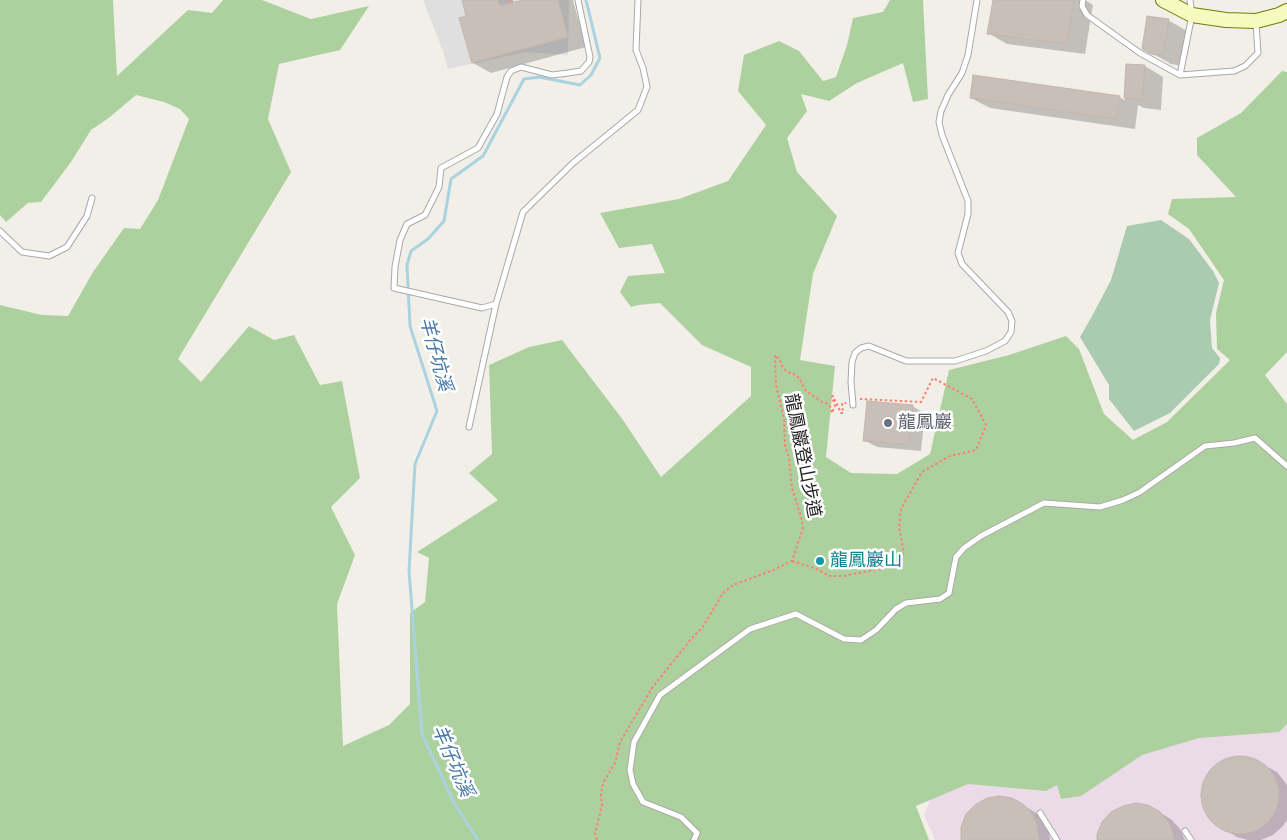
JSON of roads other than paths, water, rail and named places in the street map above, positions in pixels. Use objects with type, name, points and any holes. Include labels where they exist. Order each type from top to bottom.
[{"type":"main road","points":[[1163,0],[1192,15],[1226,20],[1256,21],[1287,11]]},
{"type":"lane","points":[[496,304],[482,308],[394,288],[394,267],[400,240],[407,224],[425,215],[439,187],[441,168],[478,148],[498,114],[507,77],[511,71],[526,67],[552,75],[581,71],[589,62],[590,57],[578,0]]},
{"type":"lane","points":[[469,427],[496,304],[523,212],[573,163],[638,110],[647,87],[643,68],[636,50],[638,0]]},
{"type":"lane","points":[[853,403],[852,362],[855,352],[861,348],[868,346],[906,362],[955,361],[986,352],[1005,341],[1011,332],[1012,321],[1008,312],[962,264],[958,253],[968,214],[968,201],[942,135],[939,122],[944,103],[962,72],[968,55],[977,0]]},
{"type":"lane","points":[[1083,0],[1082,6],[1087,14],[1140,53],[1180,75],[1234,71],[1245,66],[1258,53],[1256,21]]},
{"type":"lane","points":[[1180,75],[1192,15],[1190,0]]},
{"type":"lane","points":[[0,231],[22,252],[49,256],[67,247],[87,216],[92,198]]},
{"type":"lane","points":[[694,840],[697,833],[681,817],[643,802],[633,784],[630,770],[634,742],[660,695],[750,628],[796,614],[844,639],[861,640],[876,630],[896,609],[906,603],[940,599],[949,593],[956,557],[964,548],[981,536],[1044,503],[1100,507],[1123,500],[1140,492],[1205,446],[1234,443],[1255,438],[1287,466]]},
{"type":"lane","points":[[1040,812],[1057,840]]},
{"type":"lane","points":[[1185,831],[1191,840]]},
{"type":"waterway","name":"羊仔坑溪","points":[[478,840],[454,803],[422,734],[409,571],[415,464],[437,411],[410,326],[407,265],[411,251],[428,239],[444,221],[451,179],[483,156],[524,79],[539,77],[580,85],[591,75],[600,58],[586,0]]},
{"type":"place","name":"龍鳳巖","points":[[888,423]]},
{"type":"place","name":"龍鳳巖山","points":[[820,561]]}]
